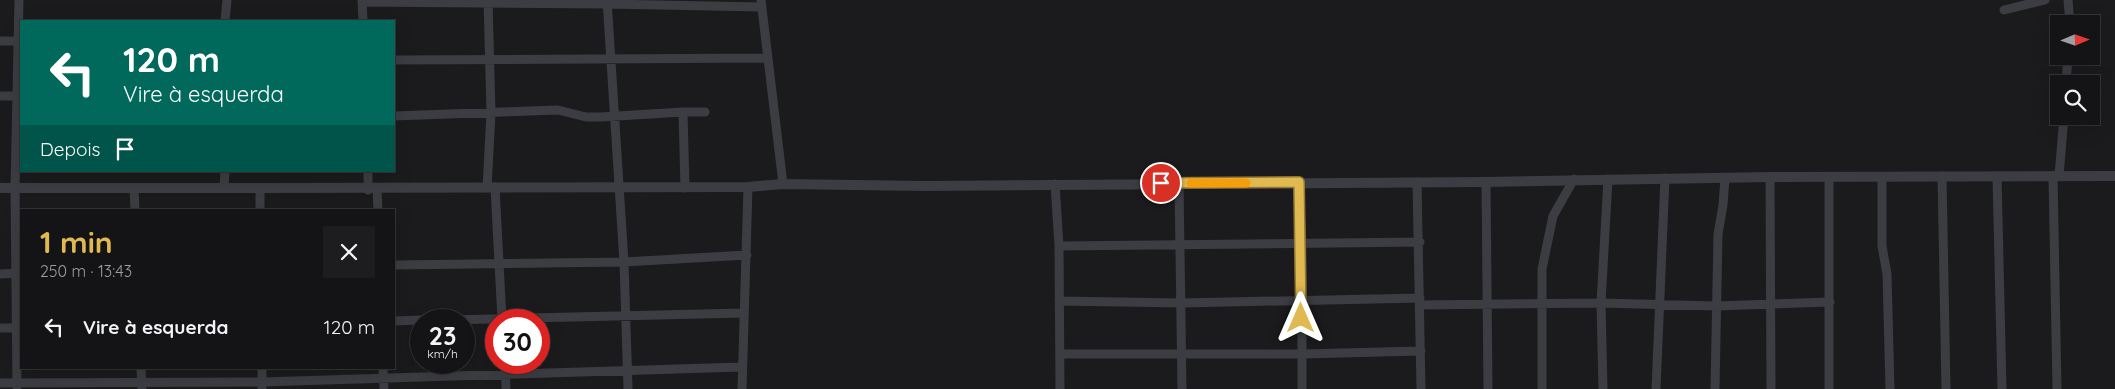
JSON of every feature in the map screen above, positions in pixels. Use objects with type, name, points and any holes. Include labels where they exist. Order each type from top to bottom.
[{"type":"street","points":[[17,386],[18,273],[15,188],[20,96],[19,0]]},
{"type":"street","points":[[225,20],[227,0]]},
{"type":"street","points":[[2004,10],[2045,0]]},
{"type":"street","points":[[2068,0],[2069,15]]},
{"type":"street","points":[[363,20],[362,1],[761,4],[783,184]]},
{"type":"street","points":[[488,1],[491,187],[500,264],[502,309]]},
{"type":"street","points":[[607,2],[620,188],[628,389]]},
{"type":"street","points":[[0,40],[20,41]]},
{"type":"street","points":[[395,60],[768,58]]},
{"type":"street","points":[[0,96],[20,96]]},
{"type":"street","points":[[395,116],[558,110],[586,117],[705,112]]},
{"type":"street","points":[[683,112],[685,188]]},
{"type":"street","points":[[2057,389],[2056,176],[2063,125]]},
{"type":"street","points":[[224,187],[225,172]]},
{"type":"street","points":[[368,172],[378,209]]},
{"type":"street","points":[[1942,176],[1946,389]]},
{"type":"street","points":[[1997,176],[2002,389]]},
{"type":"street","points":[[0,188],[224,187],[373,190],[491,187],[685,188],[748,187],[783,184],[1486,182],[1770,177],[2115,176]]},
{"type":"street","points":[[1770,177],[1771,389]]},
{"type":"street","points":[[1829,177],[1829,389]]},
{"type":"street","points":[[1882,177],[1882,246],[1887,274],[1890,389]]},
{"type":"street","points":[[1656,389],[1666,178]]},
{"type":"street","points":[[1716,389],[1718,234],[1725,178]]},
{"type":"street","points":[[1542,389],[1542,268],[1553,216],[1574,179]]},
{"type":"street","points":[[1603,389],[1602,303],[1608,179]]},
{"type":"street","points":[[1299,182],[1302,244],[1302,389]]},
{"type":"street","points":[[1417,182],[1420,242],[1421,389]]},
{"type":"street","points":[[1486,182],[1488,389]]},
{"type":"street","points":[[1179,183],[1182,389]]},
{"type":"street","points":[[1055,184],[1059,246],[1060,389]]},
{"type":"street","points":[[742,389],[748,187]]},
{"type":"street","points":[[134,188],[135,209]]},
{"type":"street","points":[[260,188],[260,209]]},
{"type":"street","points":[[1059,246],[1420,242]]},
{"type":"street","points":[[395,265],[624,262],[746,256]]},
{"type":"street","points":[[0,274],[18,273]]},
{"type":"street","points":[[1059,300],[1182,303],[1301,300],[1420,301],[1487,305],[1602,303],[1659,306],[1830,302]]},
{"type":"street","points":[[550,319],[744,313]]},
{"type":"street","points":[[395,321],[410,320]]},
{"type":"street","points":[[0,328],[18,328]]},
{"type":"street","points":[[1060,354],[1302,354],[1420,351]]},
{"type":"street","points":[[550,372],[742,367]]},
{"type":"street","points":[[141,369],[142,387]]},
{"type":"street","points":[[262,369],[262,386]]},
{"type":"street","points":[[383,369],[384,389]]},
{"type":"street","points":[[0,383],[17,386],[262,386],[485,374]]},
{"type":"street","points":[[506,374],[506,389]]},
{"type":"slow traffic","points":[[1191,183],[1246,183]]},
{"type":"route","points":[[1161,183],[1299,182],[1302,244],[1301,318]]}]
